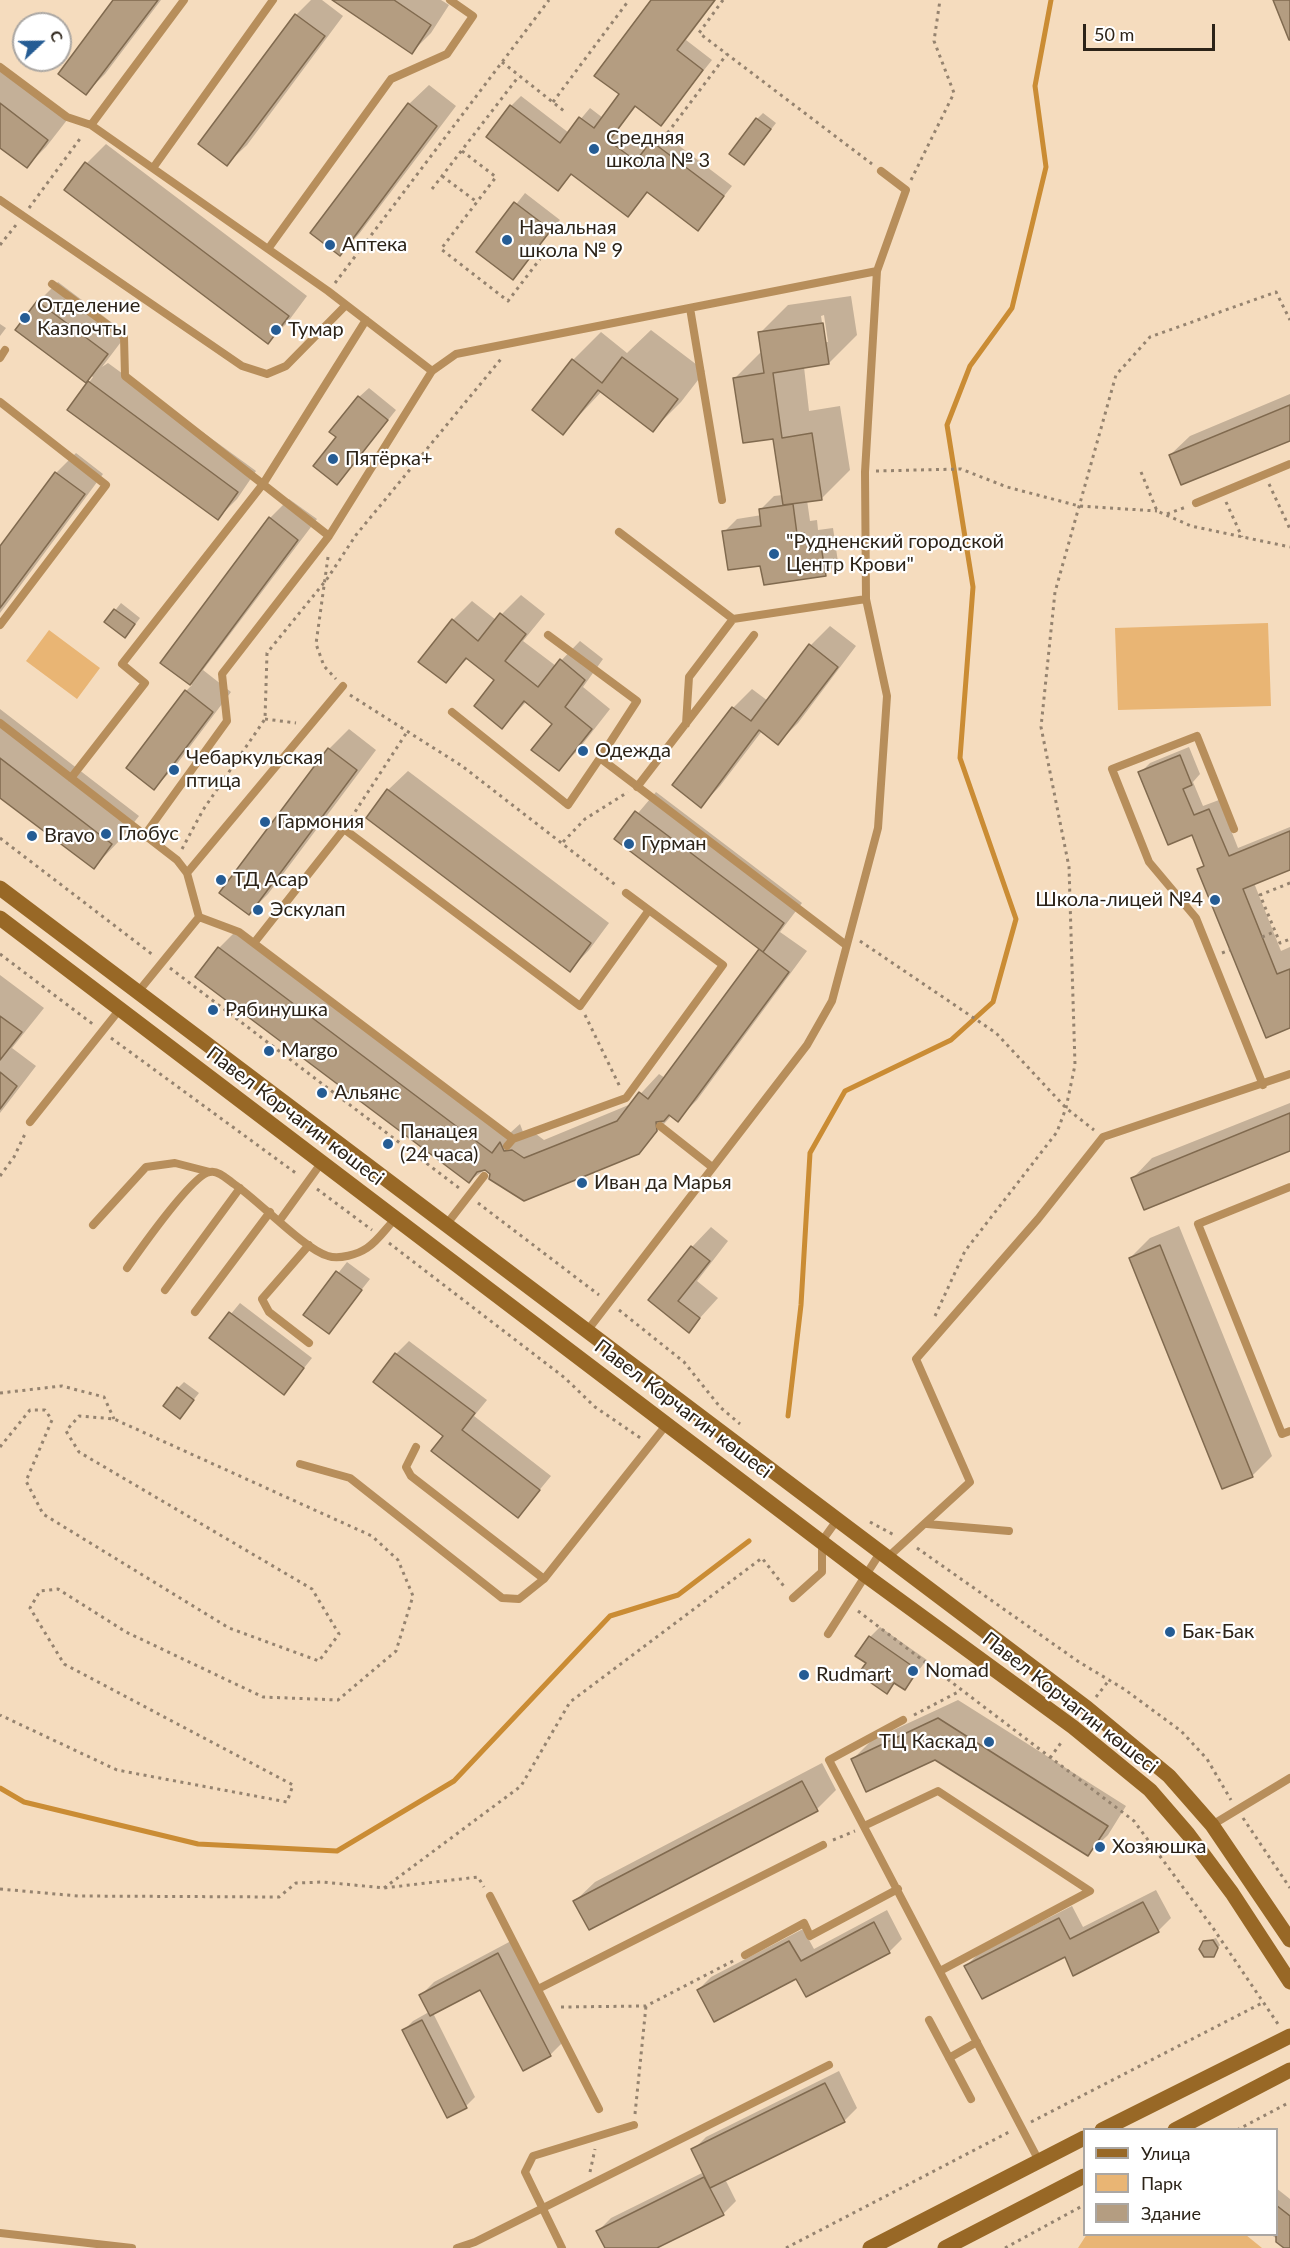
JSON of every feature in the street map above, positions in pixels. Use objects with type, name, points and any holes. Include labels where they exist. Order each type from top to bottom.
[{"type":"street","name":"Павел Корчагин көшесі","points":[[0,888],[1087,1708],[1169,1776],[1212,1824],[1290,1940]]},
{"type":"street","name":"Павел Корчагин көшесі","points":[[0,918],[865,1575],[1072,1727],[1150,1790],[1188,1834],[1232,1893],[1290,1982]]},
{"type":"street","points":[[287,1136],[302,1116]]},
{"type":"street","points":[[1232,1893],[1251,1880]]},
{"type":"street","points":[[1106,2128],[1288,2036]]},
{"type":"street","points":[[1179,2128],[1290,2070]]},
{"type":"street","points":[[870,2248],[1083,2139]]},
{"type":"street","points":[[945,2248],[1083,2177]]},
{"type":"lane","points":[[91,125],[184,0]]},
{"type":"lane","points":[[153,168],[273,0]]},
{"type":"lane","points":[[268,249],[391,80],[447,54],[473,16],[450,0]]},
{"type":"lane","points":[[0,67],[67,117],[91,125],[153,168],[328,291],[432,370]]},
{"type":"lane","points":[[587,1331],[807,1046],[832,1001],[878,828],[887,696],[866,599],[865,472],[877,271],[906,190],[881,171]]},
{"type":"lane","points":[[0,200],[242,366],[267,374],[286,366],[346,305]]},
{"type":"lane","points":[[144,836],[227,721],[222,674],[329,536],[432,370],[456,354],[877,271]]},
{"type":"lane","points":[[52,284],[124,337],[125,376],[329,536]]},
{"type":"lane","points":[[690,308],[722,500]]},
{"type":"lane","points":[[71,778],[146,683],[122,664],[263,484],[366,320]]},
{"type":"lane","points":[[0,358],[5,350]]},
{"type":"lane","points":[[0,402],[106,485],[0,625]]},
{"type":"lane","points":[[1196,503],[1290,464]]},
{"type":"lane","points":[[619,532],[733,619]]},
{"type":"lane","points":[[686,724],[689,677],[733,619],[866,599]]},
{"type":"lane","points":[[452,712],[568,805],[637,701],[548,635]]},
{"type":"lane","points":[[637,787],[754,636]]},
{"type":"lane","points":[[187,873],[343,686]]},
{"type":"lane","points":[[0,723],[177,860],[187,873],[199,917]]},
{"type":"lane","points":[[1234,829],[1197,735],[1112,769],[1149,862],[1196,918],[1263,1085]]},
{"type":"lane","points":[[600,758],[846,945]]},
{"type":"lane","points":[[254,943],[344,829],[580,1005],[649,910]]},
{"type":"lane","points":[[507,1146],[513,1139],[628,1100],[723,965],[626,893]]},
{"type":"lane","points":[[199,917],[239,933],[254,943],[513,1139]]},
{"type":"lane","points":[[138,992],[199,917]]},
{"type":"lane","points":[[30,1122],[100,1030],[120,1009]]},
{"type":"lane","points":[[828,1634],[865,1575],[884,1556],[927,1524],[970,1482],[916,1359],[1038,1219],[1103,1137],[1263,1085],[1290,1074]]},
{"type":"lane","points":[[660,1126],[712,1167]]},
{"type":"lane","points":[[280,1220],[322,1162]]},
{"type":"lane","points":[[93,1225],[146,1167],[175,1163],[218,1173],[240,1188],[309,1245],[328,1257],[353,1255],[369,1247],[396,1218]]},
{"type":"lane","points":[[127,1268],[174,1206],[200,1176],[210,1172]]},
{"type":"lane","points":[[446,1225],[484,1176]]},
{"type":"lane","points":[[1290,1187],[1198,1224],[1282,1434],[1290,1431]]},
{"type":"lane","points":[[165,1290],[240,1188]]},
{"type":"lane","points":[[195,1312],[270,1212]]},
{"type":"lane","points":[[309,1245],[262,1299],[269,1312],[309,1343]]},
{"type":"lane","points":[[300,1464],[350,1478],[502,1598],[519,1599],[544,1578],[667,1424]]},
{"type":"lane","points":[[416,1447],[406,1467],[411,1476],[544,1578]]},
{"type":"lane","points":[[793,1598],[822,1572],[822,1541],[837,1520]]},
{"type":"lane","points":[[927,1524],[1009,1531]]},
{"type":"lane","points":[[903,1720],[829,1760],[1039,2161]]},
{"type":"lane","points":[[1212,1824],[1290,1778]]},
{"type":"lane","points":[[864,1826],[938,1791],[1090,1891],[940,1971]]},
{"type":"lane","points":[[538,1989],[823,1845]]},
{"type":"lane","points":[[745,1955],[804,1923],[810,1936],[897,1889]]},
{"type":"lane","points":[[490,1896],[599,2109]]},
{"type":"lane","points":[[929,2020],[971,2099]]},
{"type":"lane","points":[[949,2058],[977,2042]]},
{"type":"lane","points":[[457,2248],[829,2065]]},
{"type":"lane","points":[[562,2248],[525,2172],[532,2156],[634,2124]]},
{"type":"lane","points":[[0,2233],[132,2248]]},
{"type":"path","points":[[328,291],[549,0]]},
{"type":"path","points":[[553,102],[629,0]]},
{"type":"path","points":[[723,0],[699,33],[881,171]]},
{"type":"path","points":[[906,190],[954,93],[934,41],[940,0]]},
{"type":"path","points":[[663,140],[727,54]]},
{"type":"path","points":[[502,62],[564,111]]},
{"type":"path","points":[[432,189],[519,75]]},
{"type":"path","points":[[0,244],[91,125]]},
{"type":"path","points":[[462,151],[496,177],[441,249],[508,301],[540,259]]},
{"type":"path","points":[[442,176],[477,202]]},
{"type":"path","points":[[931,1326],[965,1251],[1057,1132],[1066,1108],[1075,1065],[1069,867],[1041,727],[1055,592],[1116,375],[1150,337],[1276,292],[1290,320]]},
{"type":"path","points":[[177,860],[203,810],[265,719],[267,653],[327,579],[356,535],[494,365]]},
{"type":"path","points":[[865,472],[961,469],[1007,487],[1080,506],[1157,511],[1191,526],[1290,547]]},
{"type":"path","points":[[1141,472],[1157,511]]},
{"type":"path","points":[[1265,475],[1290,529]]},
{"type":"path","points":[[1222,492],[1242,537]]},
{"type":"path","points":[[1166,515],[1196,503]]},
{"type":"path","points":[[327,579],[316,644],[324,666],[353,698],[462,766],[626,893]]},
{"type":"path","points":[[265,719],[311,725]]},
{"type":"path","points":[[344,829],[407,732]]},
{"type":"path","points":[[563,842],[585,819],[637,787]]},
{"type":"path","points":[[0,838],[609,1302],[684,1362],[720,1407],[746,1429]]},
{"type":"path","points":[[1290,883],[1260,895],[1280,943],[1290,939]]},
{"type":"path","points":[[1262,937],[1275,932]]},
{"type":"path","points":[[849,934],[996,1033],[1066,1108],[1103,1137]]},
{"type":"path","points":[[0,954],[380,1236],[565,1377],[595,1407],[650,1445]]},
{"type":"path","points":[[580,1005],[628,1100]]},
{"type":"path","points":[[0,1176],[14,1157],[30,1122]]},
{"type":"path","points":[[0,1393],[62,1386],[104,1397],[114,1419]]},
{"type":"path","points":[[0,1447],[30,1410],[45,1410],[52,1419],[26,1481],[43,1514],[229,1628],[319,1661],[339,1634],[312,1589],[79,1452],[66,1431],[79,1416],[114,1419],[372,1536],[398,1560],[413,1596],[396,1651],[338,1700],[262,1697],[126,1632],[58,1589],[40,1592],[30,1608],[64,1664],[293,1785],[286,1802],[117,1770],[0,1715]]},
{"type":"path","points":[[865,1520],[905,1540],[1079,1662],[1110,1679],[1181,1731],[1207,1759],[1237,1809],[1290,1888]]},
{"type":"path","points":[[384,1888],[521,1786],[570,1702],[762,1558],[793,1598]]},
{"type":"path","points":[[847,1603],[1134,1821],[1264,2002]]},
{"type":"path","points":[[1087,1708],[1110,1679]]},
{"type":"path","points":[[903,1720],[960,1691]]},
{"type":"path","points":[[1050,1758],[1072,1727]]},
{"type":"path","points":[[823,1845],[864,1826]]},
{"type":"path","points":[[0,1889],[78,1896],[279,1897],[296,1883],[323,1882],[384,1888],[478,1877],[490,1896]]},
{"type":"path","points":[[547,2007],[646,2006],[745,1955]]},
{"type":"path","points":[[634,2124],[646,2006]]},
{"type":"path","points":[[1241,2128],[1290,2102]]},
{"type":"path","points":[[587,2186],[598,2136]]},
{"type":"path","points":[[1005,2248],[1083,2206]]},
{"type":"green space","points":[[1268,623],[1271,706],[1118,710],[1115,628]]},
{"type":"green space","points":[[49,630],[100,668],[77,699],[26,661]]},
{"type":"green space","points":[[1086,2236],[1247,2236],[1262,2248],[1078,2248]]},
{"type":"building","points":[[113,0],[158,0],[86,95],[58,74],[72,72],[72,55]]},
{"type":"building","points":[[332,0],[394,0],[431,25],[412,54]]},
{"type":"building","points":[[651,0],[715,0],[677,50],[703,70],[661,126],[635,106],[609,141],[636,161],[651,141],[724,196],[698,231],[647,192],[628,217],[571,174],[558,191],[486,137],[510,105],[560,143],[579,117],[594,128],[619,94],[594,76]]},
{"type":"building","points":[[1273,0],[1290,0],[1290,40],[1289,40]]},
{"type":"building","points":[[295,14],[325,36],[227,166],[198,144]]},
{"type":"building","points":[[0,103],[48,140],[27,168],[0,148]]},
{"type":"building","points":[[408,103],[437,126],[340,256],[310,233]]},
{"type":"building","points":[[756,118],[771,129],[744,165],[729,154]]},
{"type":"building","points":[[85,162],[289,316],[268,344],[64,190]]},
{"type":"building","points":[[514,202],[551,230],[513,280],[476,252]]},
{"type":"building","points":[[37,301],[108,354],[86,383],[15,330]]},
{"type":"building","points":[[823,323],[829,364],[773,373],[782,438],[812,433],[822,500],[783,505],[773,439],[743,443],[733,378],[764,373],[758,332]]},
{"type":"building","points":[[622,357],[678,399],[653,432],[598,390],[563,435],[532,410],[572,359],[602,383]]},
{"type":"building","points":[[88,381],[238,492],[218,520],[67,410]]},
{"type":"building","points":[[358,396],[388,420],[337,485],[313,466],[336,437],[329,432]]},
{"type":"building","points":[[1290,405],[1290,441],[1181,485],[1169,455]]},
{"type":"building","points":[[55,472],[85,494],[0,608],[0,546]]},
{"type":"building","name":"\"Рудненский городской Центр Крови\"","points":[[793,504],[797,534],[804,533],[806,542],[820,540],[826,576],[764,585],[760,566],[728,570],[722,531],[761,526],[759,509]]},
{"type":"building","points":[[269,517],[298,540],[190,685],[160,663]]},
{"type":"building","points":[[114,609],[135,624],[125,638],[104,622]]},
{"type":"building","points":[[500,613],[526,634],[505,661],[538,687],[560,659],[585,680],[565,707],[592,729],[559,771],[531,750],[552,724],[524,701],[502,729],[474,706],[494,680],[466,658],[446,683],[418,662],[452,619],[478,641]]},
{"type":"building","points":[[809,644],[838,667],[778,745],[759,730],[701,808],[672,785],[732,707],[751,721]]},
{"type":"building","points":[[185,690],[213,712],[154,790],[126,768]]},
{"type":"building","points":[[328,748],[357,770],[249,915],[219,893]]},
{"type":"building","points":[[1180,755],[1192,785],[1183,789],[1194,815],[1209,809],[1229,856],[1290,831],[1290,870],[1243,889],[1277,974],[1290,969],[1290,1028],[1266,1038],[1197,869],[1204,866],[1192,835],[1168,845],[1138,772]]},
{"type":"building","points":[[0,758],[112,844],[94,869],[0,798]]},
{"type":"building","points":[[387,789],[591,943],[570,972],[366,818]]},
{"type":"building","points":[[635,811],[784,923],[763,952],[614,839]]},
{"type":"building","points":[[218,947],[492,1153],[500,1142],[504,1151],[512,1150],[524,1158],[617,1121],[639,1092],[648,1099],[759,949],[789,972],[678,1122],[669,1115],[664,1121],[656,1122],[657,1131],[639,1154],[524,1201],[489,1179],[490,1174],[485,1170],[477,1172],[469,1183],[195,977]]},
{"type":"building","points":[[0,1016],[22,1032],[0,1060]]},
{"type":"building","points":[[0,1072],[17,1086],[0,1109]]},
{"type":"building","points":[[1290,1113],[1290,1151],[1144,1210],[1131,1178]]},
{"type":"building","points":[[1160,1245],[1253,1477],[1222,1489],[1129,1258]]},
{"type":"building","points":[[691,1246],[710,1261],[678,1301],[700,1318],[689,1333],[648,1300]]},
{"type":"building","points":[[336,1271],[362,1290],[329,1334],[303,1315]]},
{"type":"building","points":[[229,1312],[304,1368],[284,1395],[209,1338]]},
{"type":"building","points":[[395,1353],[475,1413],[462,1430],[540,1490],[518,1518],[431,1451],[443,1436],[373,1382]]},
{"type":"building","points":[[177,1387],[194,1400],[180,1419],[163,1406]]},
{"type":"building","points":[[869,1636],[918,1670],[905,1690],[894,1683],[887,1694],[858,1674],[866,1663],[855,1656]]},
{"type":"building","points":[[938,1718],[1108,1826],[1088,1856],[935,1760],[866,1792],[851,1759]]},
{"type":"building","points":[[802,1781],[818,1811],[589,1930],[573,1901]]},
{"type":"building","points":[[1143,1902],[1159,1932],[1073,1976],[1065,1957],[982,1999],[964,1966],[1059,1918],[1070,1939]]},
{"type":"building","points":[[874,1922],[890,1953],[806,1997],[796,1979],[714,2022],[697,1990],[789,1941],[801,1961]]},
{"type":"building","points":[[1213,1940],[1218,1948],[1214,1957],[1204,1957],[1199,1949],[1203,1941]]},
{"type":"building","points":[[498,1953],[551,2056],[523,2071],[480,1990],[430,2016],[419,1995]]},
{"type":"building","points":[[422,2020],[467,2108],[447,2118],[402,2030]]},
{"type":"building","points":[[825,2083],[845,2122],[710,2188],[691,2149]]},
{"type":"building","points":[[704,2177],[724,2215],[657,2248],[605,2248],[596,2231]]},
{"type":"building","points":[[1278,2207],[1290,2216],[1290,2248],[1284,2248],[1276,2242]]},
{"type":"waterway","points":[[788,1416],[801,1305],[810,1153],[845,1091],[951,1040],[993,1002],[1016,919],[960,758],[973,587],[947,425],[970,366],[1012,308],[1046,167],[1035,86],[1051,0]]},
{"type":"waterway","points":[[0,1788],[24,1802],[198,1844],[337,1851],[454,1781],[610,1616],[678,1595],[749,1541]]},
{"type":"place","name":"Средняя школа № 3","points":[[594,149]]},
{"type":"place","name":"Начальная школа № 9","points":[[507,240]]},
{"type":"place","name":"Аптека","points":[[330,245]]},
{"type":"place","name":"Отделение Казпочты","points":[[25,318]]},
{"type":"place","name":"Тумар","points":[[276,330]]},
{"type":"place","name":"Пятёрка+","points":[[333,459]]},
{"type":"place","name":"\"Рудненский городской Центр Крови\"","points":[[774,554]]},
{"type":"place","name":"Одежда","points":[[583,751]]},
{"type":"place","name":"Чебаркульская птица","points":[[174,770]]},
{"type":"place","name":"Гармония","points":[[265,822]]},
{"type":"place","name":"Глобус","points":[[106,834]]},
{"type":"place","name":"Bravo","points":[[32,836]]},
{"type":"place","name":"Гурман","points":[[629,844]]},
{"type":"place","name":"ТД Асар","points":[[221,880]]},
{"type":"place","name":"Школа-лицей №4","points":[[1215,900]]},
{"type":"place","name":"Эскулап","points":[[258,910]]},
{"type":"place","name":"Рябинушка","points":[[213,1010]]},
{"type":"place","name":"Margo","points":[[269,1051]]},
{"type":"place","name":"Альянс","points":[[322,1093]]},
{"type":"place","name":"Панацея (24 часа)","points":[[388,1144]]},
{"type":"place","name":"Иван да Марья","points":[[582,1183]]},
{"type":"place","name":"Бак-Бак","points":[[1170,1632]]},
{"type":"place","name":"Nomad","points":[[913,1671]]},
{"type":"place","name":"Rudmart","points":[[804,1675]]},
{"type":"place","name":"ТЦ Каскад","points":[[989,1742]]},
{"type":"place","name":"Хозяюшка","points":[[1100,1847]]}]
